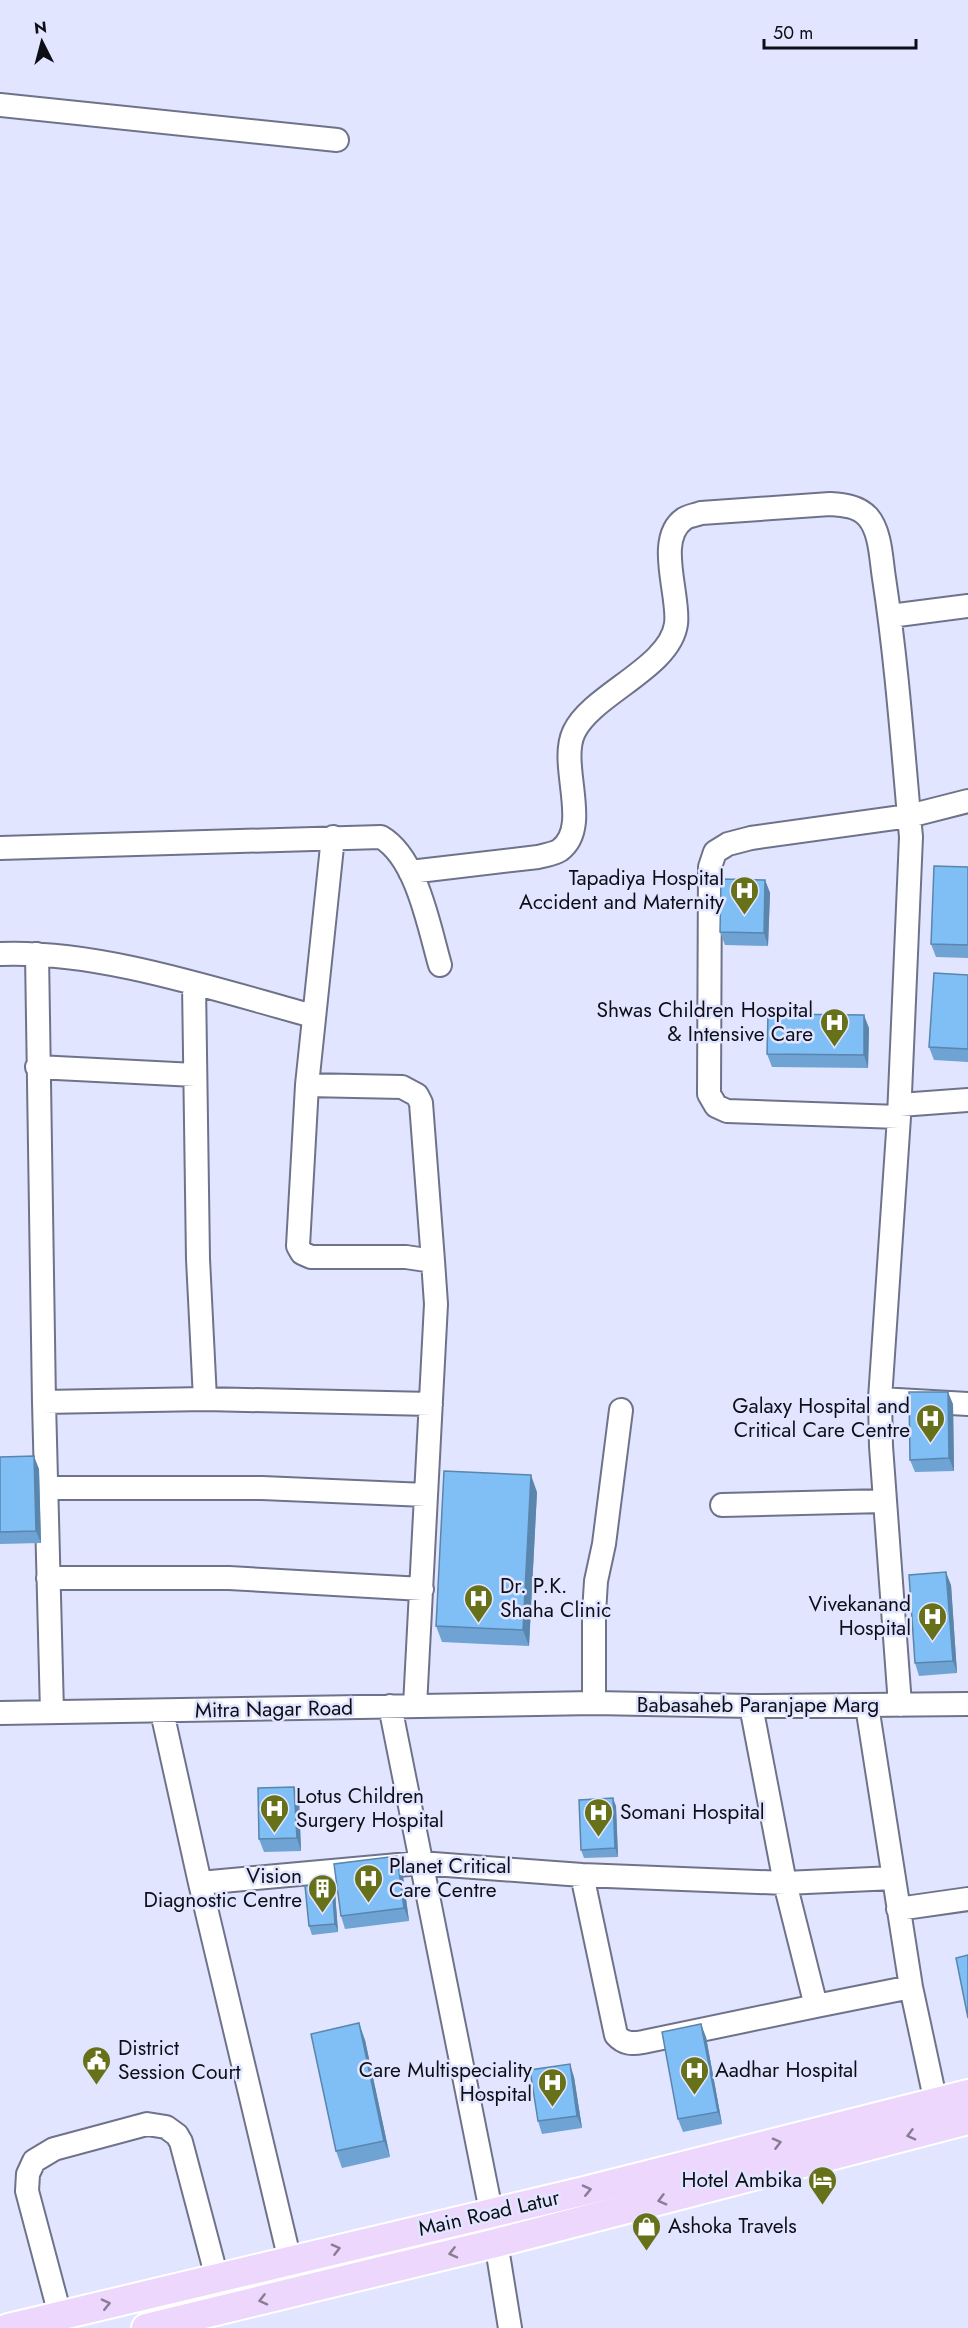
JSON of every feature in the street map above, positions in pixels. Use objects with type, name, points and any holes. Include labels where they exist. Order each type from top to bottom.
[{"type":"main road","name":"Main Road Latur","points":[[8,2328],[491,2211],[584,2191],[968,2094]]},
{"type":"main road","name":"Main Road Latur","points":[[146,2328],[214,2320],[496,2243],[968,2120]]},
{"type":"street","points":[[0,105],[336,140]]},
{"type":"street","points":[[410,872],[538,857],[558,851],[571,839],[574,821],[570,765],[571,739],[579,722],[660,654],[671,639],[676,624],[670,556],[671,538],[677,525],[685,518],[701,513],[830,504],[851,506],[868,516],[875,529],[890,615],[911,837],[899,1111],[880,1399],[884,1501],[900,1706]]},
{"type":"street","points":[[890,615],[968,606]]},
{"type":"street","points":[[968,801],[909,816],[751,838],[728,844],[715,852],[710,867],[709,1094],[716,1106],[727,1111],[899,1111],[968,1100]]},
{"type":"street","points":[[333,837],[307,1085],[298,1246],[302,1253],[311,1257],[406,1257],[433,1261]]},
{"type":"street","points":[[0,848],[381,837],[400,852],[410,872],[425,912],[440,965]]},
{"type":"street","points":[[0,954],[37,954],[111,964],[313,1016]]},
{"type":"street","points":[[37,954],[37,1066],[52,1712]]},
{"type":"street","points":[[194,984],[198,1258],[205,1399]]},
{"type":"street","points":[[37,1066],[195,1075]]},
{"type":"street","points":[[307,1085],[402,1087],[417,1095],[421,1103],[436,1304],[415,1706]]},
{"type":"street","points":[[44,1402],[205,1399],[431,1404]]},
{"type":"street","points":[[880,1399],[968,1404]]},
{"type":"street","points":[[594,1703],[596,1581],[610,1503],[621,1410]]},
{"type":"street","points":[[46,1488],[262,1488],[426,1495]]},
{"type":"street","points":[[722,1505],[884,1501]]},
{"type":"street","points":[[48,1578],[229,1578],[422,1589]]},
{"type":"street","name":"Babasaheb Paranjape Marg","points":[[548,1704],[751,1706],[968,1704]]},
{"type":"street","name":"Mitra Nagar Road","points":[[0,1713],[548,1704]]},
{"type":"street","points":[[390,1706],[491,2211],[510,2328]]},
{"type":"street","points":[[751,1706],[785,1883],[816,2007]]},
{"type":"street","points":[[867,1706],[911,1987],[936,2103]]},
{"type":"street","points":[[162,1712],[200,1883],[290,2261]]},
{"type":"street","points":[[200,1883],[420,1863],[582,1875],[785,1883],[894,1878]]},
{"type":"street","points":[[582,1875],[616,2035],[621,2041],[631,2044],[643,2042],[911,1987]]},
{"type":"street","points":[[898,1909],[968,1899]]},
{"type":"street","points":[[60,2315],[27,2191],[28,2174],[34,2161],[54,2149],[147,2124],[166,2127],[177,2135],[181,2142],[218,2278]]},
{"type":"building","points":[[934,866],[968,867],[968,945],[931,944]]},
{"type":"building","points":[[721,879],[765,880],[764,933],[720,932]]},
{"type":"building","points":[[934,973],[968,975],[968,1049],[929,1047]]},
{"type":"building","points":[[768,1014],[864,1015],[864,1055],[767,1054]]},
{"type":"building","points":[[909,1392],[948,1392],[949,1458],[910,1460]]},
{"type":"building","points":[[34,1456],[36,1531],[0,1532],[0,1457]]},
{"type":"building","points":[[444,1471],[531,1475],[523,1630],[436,1626]]},
{"type":"building","points":[[946,1572],[953,1661],[915,1663],[909,1575]]},
{"type":"building","points":[[294,1787],[297,1838],[259,1839],[258,1788]]},
{"type":"building","points":[[613,1798],[615,1848],[581,1850],[579,1800]]},
{"type":"building","points":[[397,1856],[404,1908],[341,1916],[334,1864]]},
{"type":"building","name":"Vision Diagnostic Centre","points":[[332,1884],[335,1924],[309,1926],[305,1886]]},
{"type":"building","points":[[968,1955],[968,2018],[956,1958]]},
{"type":"building","points":[[359,2023],[384,2141],[336,2151],[311,2034]]},
{"type":"building","points":[[701,2024],[718,2112],[678,2119],[662,2032]]},
{"type":"building","points":[[570,2064],[577,2116],[538,2121],[530,2070]]},
{"type":"place","name":"Tapadiya Hospital Accident and Maternity","points":[[745,916]]},
{"type":"place","name":"Shwas Children Hospital & Intensive Care","points":[[834,1048]]},
{"type":"place","name":"Galaxy Hospital and Critical Care Centre","points":[[931,1444]]},
{"type":"place","name":"Dr. P.K. Shaha Clinic","points":[[479,1624]]},
{"type":"place","name":"Vivekanand Hospital","points":[[932,1642]]},
{"type":"place","name":"Lotus Children Surgery Hospital","points":[[275,1834]]},
{"type":"place","name":"Somani Hospital","points":[[599,1838]]},
{"type":"place","name":"Planet Critical Care Centre","points":[[368,1904]]},
{"type":"place","name":"Vision Diagnostic Centre","points":[[323,1914]]},
{"type":"place","name":"District Session Court","points":[[97,2086]]},
{"type":"place","name":"Aadhar Hospital","points":[[694,2096]]},
{"type":"place","name":"Care Multispeciality Hospital","points":[[553,2108]]},
{"type":"place","name":"Hotel Ambika","points":[[823,2206]]},
{"type":"place","name":"Ashoka Travels","points":[[647,2252]]}]
